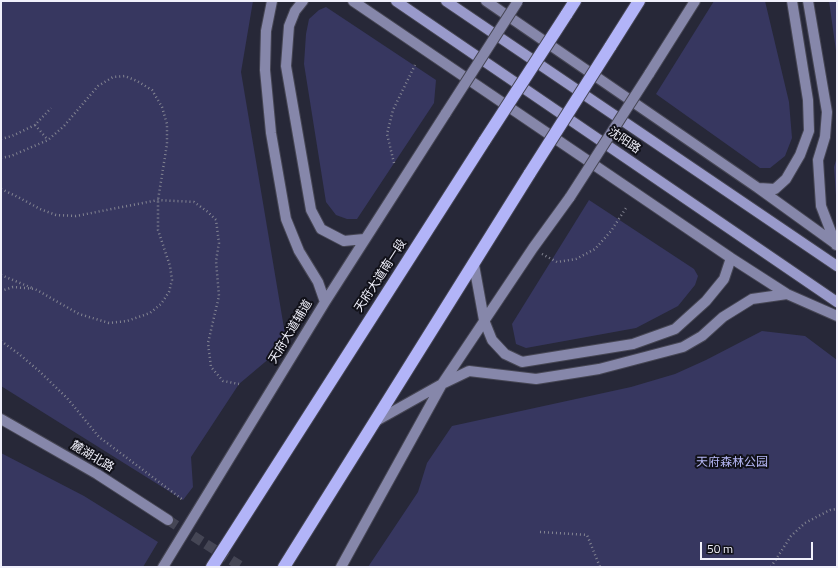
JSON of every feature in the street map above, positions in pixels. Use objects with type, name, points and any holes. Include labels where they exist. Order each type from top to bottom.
[{"type":"highway","name":"天府大道南一段","points":[[212,567],[575,1]]},
{"type":"highway","points":[[284,567],[639,1]]},
{"type":"main road","name":"沈阳路","points":[[396,1],[837,302]]},
{"type":"main road","name":"沈阳路","points":[[446,1],[837,266]]},
{"type":"street","points":[[272,1],[266,31],[265,70],[271,133],[286,219],[299,251],[318,282],[325,302]]},
{"type":"street","points":[[303,1],[295,11],[289,26],[286,66],[311,210],[321,229],[344,241],[364,239]]},
{"type":"street","points":[[353,1],[731,258],[787,294],[837,316]]},
{"type":"street","points":[[486,1],[758,188],[836,245]]},
{"type":"street","name":"天府大道辅道","points":[[163,567],[364,239],[518,1]]},
{"type":"street","points":[[341,567],[442,384],[533,248],[570,197],[695,1]]},
{"type":"street","points":[[758,188],[775,189],[786,179],[800,155],[809,131],[808,100],[792,1]]},
{"type":"street","points":[[808,1],[827,112],[825,137],[818,160],[821,206],[836,245]]},
{"type":"street","points":[[474,264],[484,320],[492,340],[505,354],[522,362],[633,344],[675,329],[706,301],[724,279],[731,258]]},
{"type":"street","points":[[376,421],[442,384],[469,371],[536,379],[599,369],[683,347],[702,336],[723,317],[752,299],[787,294]]},
{"type":"street","name":"麓湖北路","points":[[1,419],[97,474],[168,520]]},
{"type":"path","points":[[394,163],[387,134],[393,110],[415,65]]},
{"type":"path","points":[[1,158],[11,156],[48,140],[64,126],[98,86],[114,77],[125,76],[152,90],[162,107],[167,124],[166,144],[158,200],[158,230],[170,266],[172,280],[169,292],[161,304],[150,313],[127,321],[109,323],[79,314],[35,289],[1,275]]},
{"type":"path","points":[[1,139],[12,136],[35,124],[51,108]]},
{"type":"path","points":[[35,124],[48,140]]},
{"type":"path","points":[[1,190],[18,196],[40,209],[56,215],[76,216],[158,200],[194,202],[208,212],[216,220],[219,243],[216,260],[219,296],[208,343],[211,367],[223,381],[239,384]]},
{"type":"path","points":[[557,262],[576,259],[595,249],[611,231],[626,208]]},
{"type":"path","points":[[1,290],[13,287],[35,289]]},
{"type":"path","points":[[1,341],[39,371],[67,398],[99,437],[184,500]]},
{"type":"path","points":[[771,567],[791,536],[805,523],[830,510],[837,509]]},
{"type":"path","points":[[540,532],[587,535],[600,567]]},
{"type":"green space","points":[[1,1],[253,1],[241,72],[285,334],[271,357],[239,384],[191,457],[193,487],[183,500],[1,386]]},
{"type":"green space","points":[[714,1],[765,1],[789,102],[792,138],[785,156],[770,168],[760,168],[656,94]]},
{"type":"green space","points":[[829,1],[837,1],[837,58]]},
{"type":"green space","points":[[326,7],[436,80],[434,103],[357,219],[347,219],[336,215],[326,202],[304,64],[306,34],[309,19],[319,10]]},
{"type":"green space","points":[[837,157],[837,200],[834,167]]},
{"type":"green space","points":[[589,200],[694,269],[698,276],[695,285],[678,306],[636,328],[526,348],[516,344],[512,324]]},
{"type":"green space","name":"天府森林公园","points":[[762,331],[805,336],[837,360],[837,567],[368,567],[418,492],[427,463],[452,426],[631,387],[675,374]]},
{"type":"green space","points":[[1,453],[84,496],[158,542],[143,567],[1,567]]},
{"type":"tunnel","points":[[168,520],[242,567]]}]
